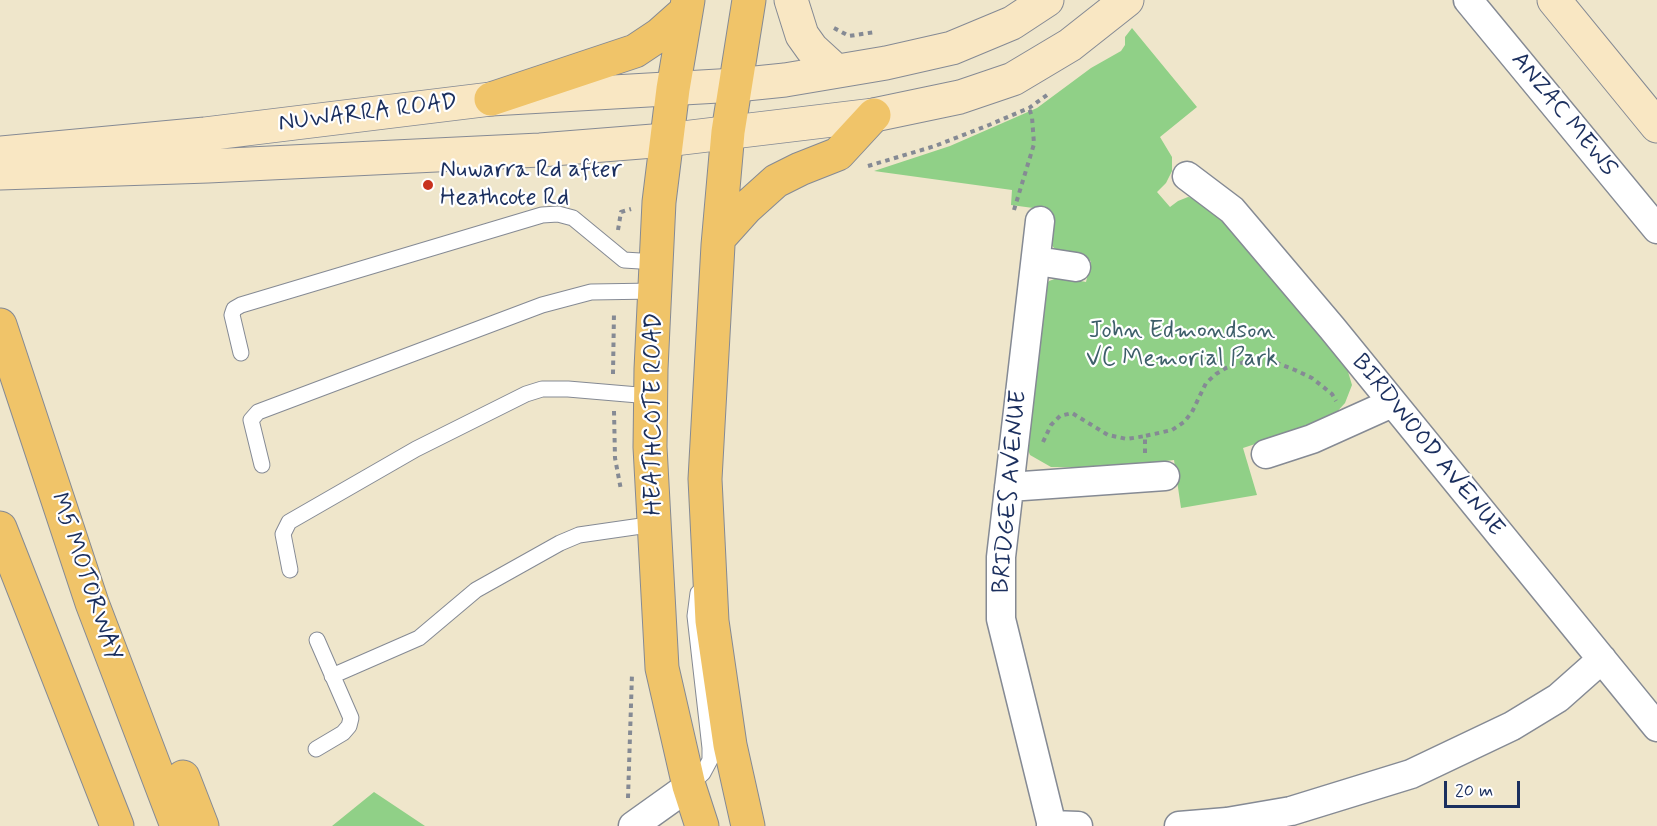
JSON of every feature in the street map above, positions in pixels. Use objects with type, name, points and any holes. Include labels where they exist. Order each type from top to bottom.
[{"type":"main road","name":"HEATHCOTE ROAD","points":[[748,826],[730,745],[712,621],[705,479],[719,238],[728,132],[749,0]]},
{"type":"main road","points":[[791,0],[802,35],[812,49],[836,71]]},
{"type":"main road","name":"NUWARRA ROAD","points":[[0,153],[205,134],[491,99],[736,86],[886,63],[952,48],[1012,23],[1047,0]]},
{"type":"main road","name":"NUWARRA ROAD","points":[[0,173],[208,166],[540,150],[666,140],[874,115],[960,97],[1013,79],[1070,45],[1127,0]]},
{"type":"main road","points":[[1554,0],[1657,126]]},
{"type":"main road","name":"HEATHCOTE ROAD","points":[[687,6],[673,89],[659,202],[650,396],[650,447],[662,668],[689,786],[702,826]]},
{"type":"main road","points":[[491,99],[635,51],[659,35],[687,6]]},
{"type":"main road","points":[[719,238],[746,208],[776,181],[838,154],[874,115]]},
{"type":"main road","name":"M5 MOTORWAY","points":[[0,325],[92,603],[177,826]]},
{"type":"main road","points":[[0,528],[117,826]]},
{"type":"main road","points":[[92,603],[175,758],[202,826]]},
{"type":"street","name":"ANZAC MEWS","points":[[1468,0],[1657,229]]},
{"type":"street","name":"BIRDWOOD AVENUE","points":[[1187,176],[1232,210],[1657,727]]},
{"type":"street","name":"BRIDGES AVENUE","points":[[1040,221],[1001,557],[1001,619],[1060,826]]},
{"type":"street","points":[[1037,261],[1076,267]]},
{"type":"street","points":[[1266,454],[1312,439],[1392,403]]},
{"type":"street","points":[[1011,474],[1156,476]]},
{"type":"street","points":[[1179,826],[1227,822],[1291,811],[1411,774],[1512,726],[1558,698],[1602,659]]},
{"type":"street","points":[[644,823],[689,786]]},
{"type":"lane","points":[[241,353],[232,315],[234,309],[241,305],[542,215],[558,214],[573,218],[624,260],[655,277]]},
{"type":"lane","points":[[262,465],[251,420],[258,412],[542,305],[655,277]]},
{"type":"lane","points":[[290,570],[283,534],[289,522],[416,449],[526,394],[542,389],[568,389],[650,396]]},
{"type":"lane","points":[[333,676],[419,638],[476,590],[560,543],[579,535],[655,524]]},
{"type":"lane","points":[[689,786],[703,773],[710,760],[694,616],[707,528]]},
{"type":"lane","points":[[316,749],[343,733],[349,726],[351,718],[317,640]]},
{"type":"path","points":[[833,27],[849,36],[883,32]]},
{"type":"path","points":[[860,169],[935,146],[1029,108],[1034,144],[1013,213]]},
{"type":"path","points":[[1011,474],[1041,447],[1051,425],[1060,416],[1072,413],[1108,435],[1127,439],[1172,430],[1184,422],[1192,412],[1206,383],[1226,368],[1244,362],[1277,363],[1312,378],[1332,394],[1349,422]]},
{"type":"path","points":[[1144,436],[1156,476]]},
{"type":"green space","name":"John Edmondson VC Memorial Park","points":[[1132,28],[1197,107],[1160,137],[1172,157],[1172,171],[1166,183],[1157,192],[1170,207],[1188,197],[1201,199],[1211,204],[1346,365],[1352,385],[1345,403],[1335,414],[1307,427],[1243,448],[1257,495],[1181,508],[1174,460],[1106,468],[1051,467],[1030,455],[1023,437],[1040,292],[1049,281],[1060,277],[1086,282],[1091,261],[1057,252],[1051,244],[1048,210],[1011,205],[1012,190],[874,171],[950,146],[1037,108],[1091,68],[1121,51],[1125,45],[1125,37]]},
{"type":"green space","points":[[374,792],[425,826],[332,826]]},
{"type":"place","name":"Nuwarra Rd after Heathcote Rd","points":[[428,185]]}]
